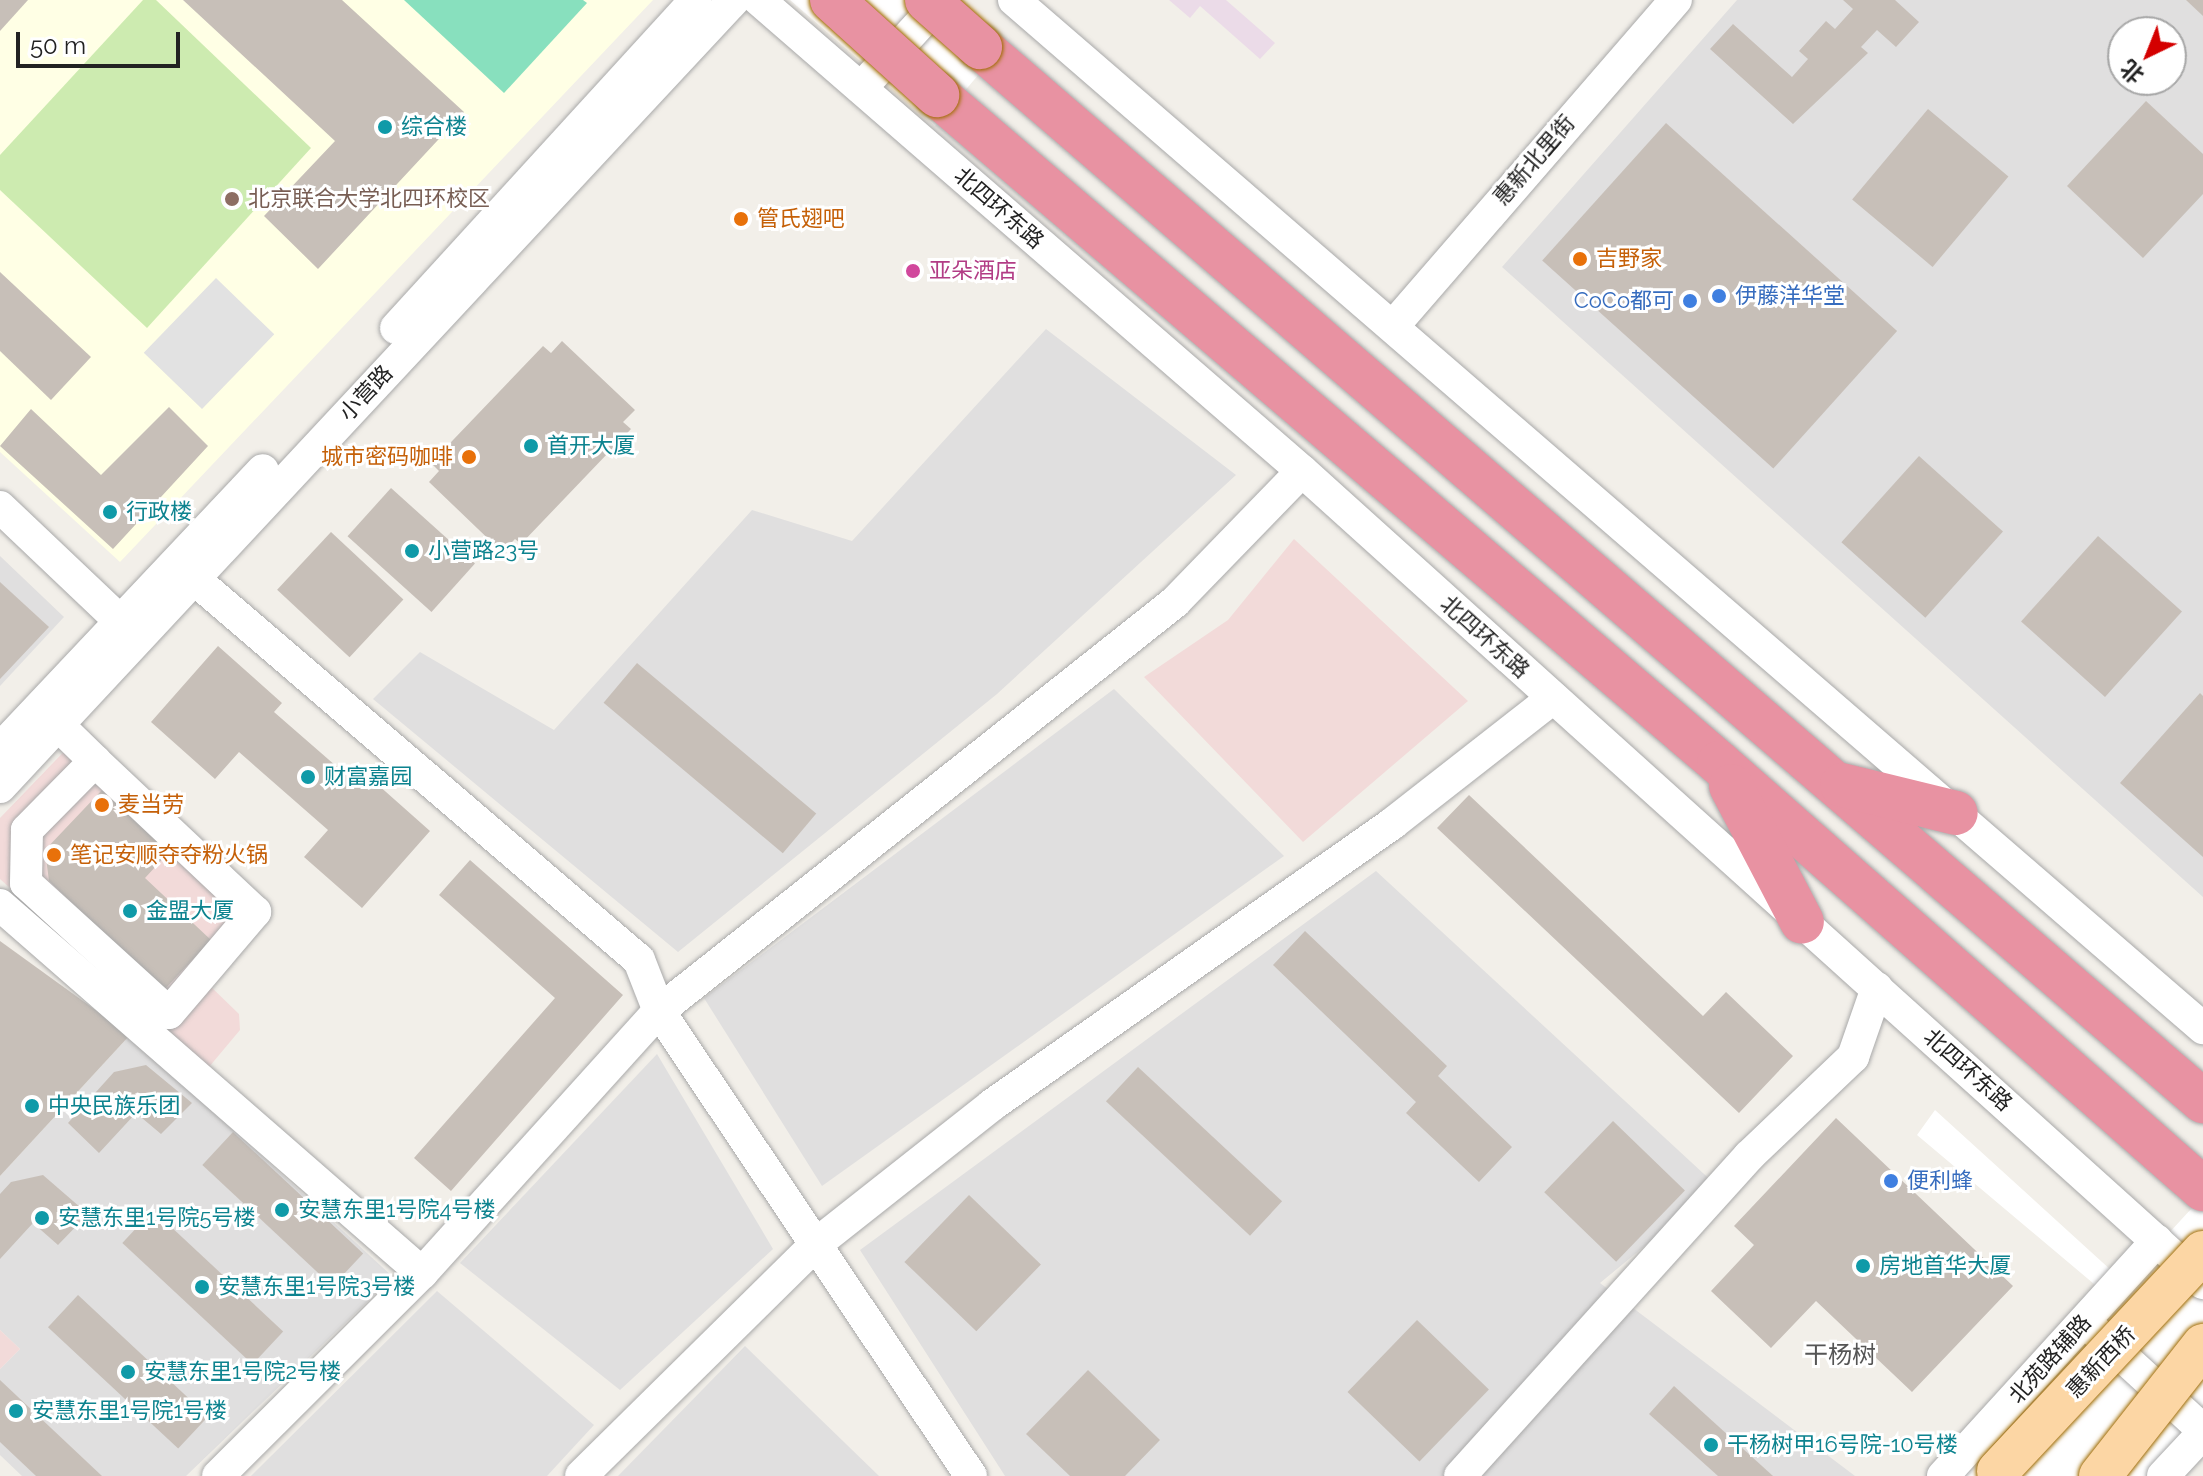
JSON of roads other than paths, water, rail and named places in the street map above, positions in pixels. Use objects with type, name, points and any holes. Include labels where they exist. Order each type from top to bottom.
[{"type":"highway","name":"北四环东路","points":[[832,0],[937,95],[1719,763],[2203,1189]]},
{"type":"highway","points":[[927,0],[2203,1101]]},
{"type":"highway","points":[[1719,763],[1802,922]]},
{"type":"highway","points":[[1834,782],[1956,813]]},
{"type":"main road","name":"惠新西桥","points":[[1998,1471],[2203,1252]]},
{"type":"main road","points":[[2100,1476],[2203,1345]]},
{"type":"street","name":"小营路","points":[[0,787],[58,725],[158,582],[696,0]]},
{"type":"street","name":"小营路","points":[[0,749],[128,629],[193,578],[734,0]]},
{"type":"street","name":"北四环东路","points":[[759,0],[1302,471],[2203,1283]]},
{"type":"street","points":[[861,88],[942,0]]},
{"type":"street","points":[[1014,0],[1395,324],[2203,1028]]},
{"type":"street","name":"惠新北里街","points":[[1395,324],[1676,0]]},
{"type":"street","points":[[218,1476],[422,1273],[659,1011],[1175,602],[1302,471]]},
{"type":"street","points":[[0,507],[128,629]]},
{"type":"street","points":[[158,582],[193,578],[639,960],[659,1011],[971,1476]]},
{"type":"street","points":[[581,1476],[815,1245],[992,1105],[1393,823],[1553,698]]},
{"type":"street","points":[[58,725],[255,912],[169,1013],[26,883],[27,830],[95,761]]},
{"type":"street","points":[[0,905],[422,1273]]},
{"type":"street","points":[[1460,1476],[1749,1156],[1853,1057],[1877,988]]},
{"type":"street","name":"北苑路辅路","points":[[1943,1476],[2157,1241]]},
{"type":"street","points":[[2084,1321],[2203,1432],[2163,1476]]},
{"type":"place","name":"综合楼","points":[[385,127]]},
{"type":"place","name":"北京联合大学北四环校区","points":[[232,199]]},
{"type":"place","name":"管氏翅吧","points":[[741,219]]},
{"type":"place","name":"吉野家","points":[[1580,259]]},
{"type":"place","name":"亚朵酒店","points":[[913,271]]},
{"type":"place","name":"伊藤洋华堂","points":[[1719,296]]},
{"type":"place","name":"CoCo都可","points":[[1690,301]]},
{"type":"place","name":"首开大厦","points":[[531,446]]},
{"type":"place","name":"城市密码咖啡","points":[[469,457]]},
{"type":"place","name":"行政楼","points":[[110,512]]},
{"type":"place","name":"小营路23号","points":[[412,551]]},
{"type":"place","name":"财富嘉园","points":[[308,777]]},
{"type":"place","name":"麦当劳","points":[[102,805]]},
{"type":"place","name":"笔记安顺夺夺粉火锅","points":[[54,855]]},
{"type":"place","name":"金盟大厦","points":[[130,911]]},
{"type":"place","name":"中央民族乐团","points":[[32,1106]]},
{"type":"place","name":"便利蜂","points":[[1891,1181]]},
{"type":"place","name":"安慧东里1号院4号楼","points":[[282,1210]]},
{"type":"place","name":"安慧东里1号院5号楼","points":[[42,1218]]},
{"type":"place","name":"房地首华大厦","points":[[1863,1266]]},
{"type":"place","name":"安慧东里1号院3号楼","points":[[202,1287]]},
{"type":"place","name":"安慧东里1号院2号楼","points":[[128,1372]]},
{"type":"place","name":"安慧东里1号院1号楼","points":[[16,1411]]},
{"type":"place","name":"干杨树甲16号院-10号楼","points":[[1711,1445]]},
{"type":"district","name":"干杨树","points":[[1840,1355]]}]
